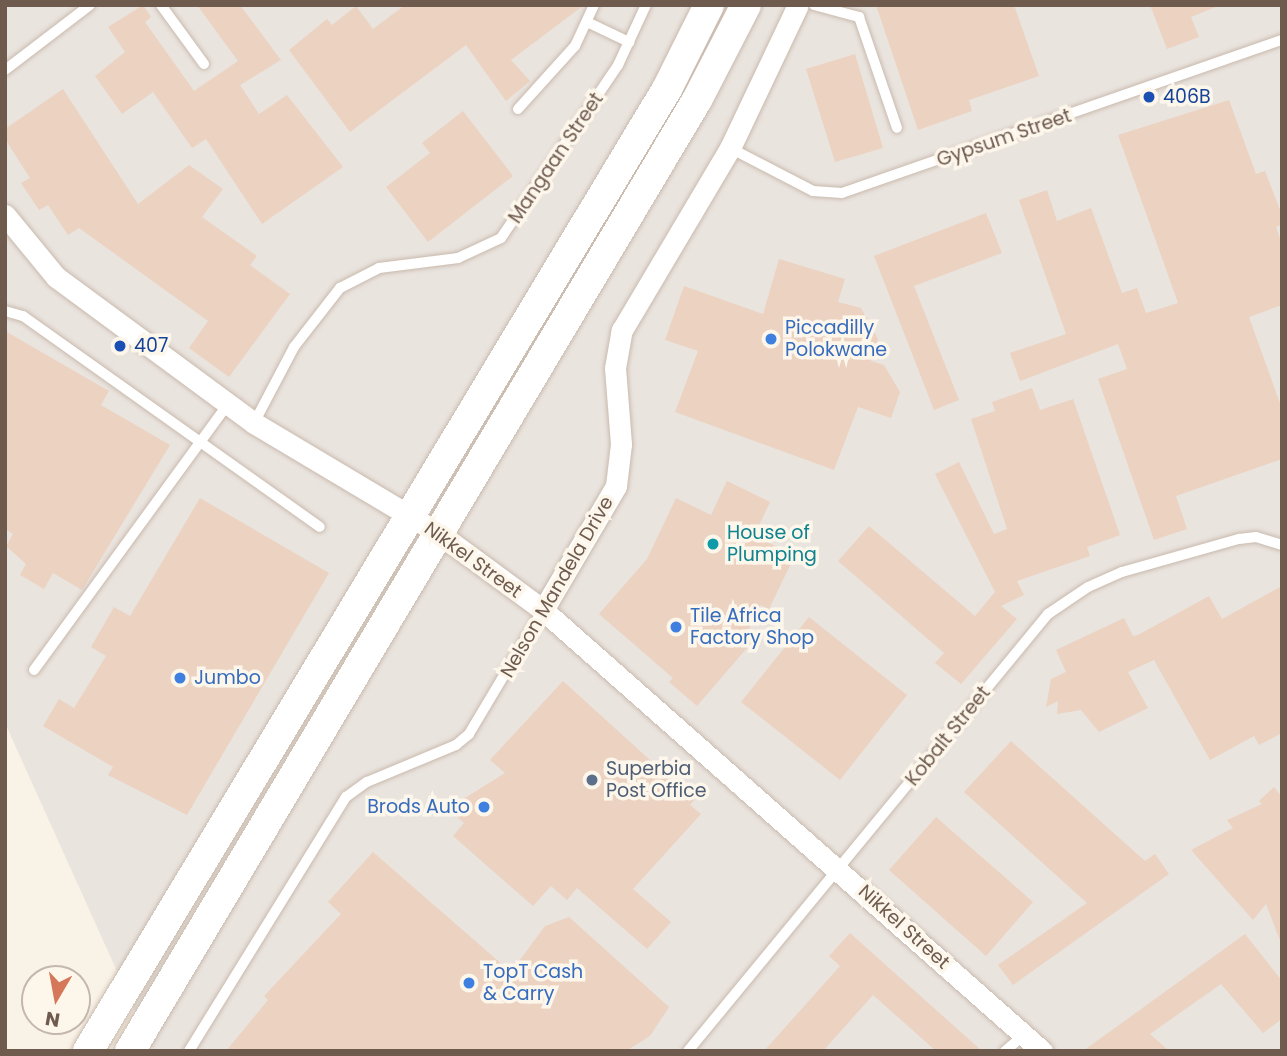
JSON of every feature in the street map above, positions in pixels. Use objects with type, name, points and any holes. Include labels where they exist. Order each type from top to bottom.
[{"type":"main road","points":[[88,1051],[667,89],[709,5]]},
{"type":"main road","points":[[130,1051],[697,100],[746,5]]},
{"type":"street","name":"Nelson Mandela Drive","points":[[543,610],[616,486],[621,444],[615,368],[622,330],[730,148],[798,5]]},
{"type":"street","name":"Nikkel Street","points":[[5,215],[56,277],[254,423],[437,532],[543,610],[841,869],[1042,1051]]},
{"type":"lane","points":[[5,70],[90,5]]},
{"type":"lane","points":[[161,5],[204,64]]},
{"type":"lane","points":[[518,109],[575,46],[594,5]]},
{"type":"lane","name":"Mangaan Street","points":[[254,423],[294,347],[340,288],[379,268],[458,258],[501,238],[568,143],[629,42],[646,5]]},
{"type":"lane","points":[[814,5],[859,17],[897,128]]},
{"type":"lane","points":[[587,22],[629,42]]},
{"type":"lane","name":"Gypsum Street","points":[[730,148],[813,191],[842,193],[1282,40]]},
{"type":"lane","points":[[5,311],[23,316],[197,443],[320,527]]},
{"type":"lane","points":[[34,670],[197,443],[229,404]]},
{"type":"lane","name":"Kobalt Street","points":[[688,1051],[841,869],[1048,614],[1088,587],[1122,572],[1239,539],[1256,537],[1282,545]]},
{"type":"lane","name":"Nelson Mandela Drive","points":[[190,1047],[346,797],[367,782],[456,745],[469,734],[543,610]]},
{"type":"lane","points":[[1004,1051],[1024,1035]]},
{"type":"shaded area","points":[[5,5],[1282,5],[1282,1051],[153,1051],[5,723]]},
{"type":"building","points":[[143,5],[151,17],[145,22],[194,91],[238,61],[197,5],[240,5],[281,60],[240,85],[259,114],[287,95],[343,167],[262,224],[206,139],[192,148],[153,92],[122,114],[95,76],[125,52],[108,27]]},
{"type":"building","points":[[405,5],[584,5],[511,60],[530,81],[506,101],[466,45],[350,132],[289,50],[327,19],[332,25],[356,6],[373,29]]},
{"type":"building","points":[[876,5],[1014,5],[1039,76],[969,100],[972,111],[918,130]]},
{"type":"building","points":[[1150,5],[1218,6],[1191,17],[1199,37],[1167,49]]},
{"type":"building","points":[[855,54],[883,148],[835,162],[806,69]]},
{"type":"building","points":[[63,89],[138,204],[189,165],[223,189],[202,217],[257,256],[250,265],[290,294],[229,377],[189,348],[208,321],[79,228],[68,235],[48,205],[39,210],[21,183],[30,178],[5,139],[5,129]]},
{"type":"building","points":[[1229,100],[1256,174],[1265,171],[1282,215],[1282,224],[1276,227],[1282,244],[1282,305],[1249,317],[1282,409],[1282,459],[1176,496],[1187,529],[1154,540],[1098,379],[1127,369],[1118,344],[1020,381],[1010,353],[1066,334],[1019,200],[1047,190],[1057,221],[1091,208],[1122,293],[1137,288],[1146,313],[1178,303],[1118,135]]},
{"type":"building","points":[[463,111],[513,176],[428,242],[386,187],[430,153],[422,143]]},
{"type":"building","points":[[986,213],[1002,253],[914,286],[959,400],[934,410],[874,256]]},
{"type":"building","name":"Piccadilly Polokwane","points":[[779,259],[845,279],[838,302],[861,308],[878,339],[871,361],[884,365],[900,392],[891,418],[858,407],[834,470],[675,412],[698,351],[665,340],[684,286],[763,314]]},
{"type":"building","points":[[5,331],[109,391],[101,405],[170,445],[82,590],[53,573],[44,589],[20,575],[26,564],[6,546],[13,534],[5,529]]},
{"type":"building","points":[[1032,388],[1040,410],[1073,399],[1120,535],[1087,547],[1090,556],[1017,581],[1024,595],[1001,606],[1017,619],[961,684],[935,663],[944,653],[838,561],[869,526],[975,616],[995,592],[935,474],[959,462],[994,534],[1007,529],[971,419],[995,411],[992,402]]},
{"type":"building","points":[[727,481],[770,502],[754,536],[795,555],[769,609],[760,605],[746,635],[753,641],[697,706],[669,682],[673,678],[599,614],[647,559],[676,498],[711,515]]},
{"type":"building","name":"Jumbo","points":[[200,498],[329,573],[187,815],[108,775],[113,767],[43,726],[59,699],[74,708],[106,656],[91,647],[114,607],[130,616]]},
{"type":"building","points":[[1282,586],[1282,733],[1259,745],[1254,736],[1210,760],[1154,660],[1128,672],[1148,708],[1099,732],[1081,710],[1057,714],[1058,701],[1046,707],[1051,679],[1066,672],[1056,650],[1124,618],[1133,636],[1138,635],[1209,596],[1222,619]]},
{"type":"building","points":[[809,617],[907,695],[840,780],[741,702]]},
{"type":"building","points":[[563,681],[694,800],[690,805],[701,814],[633,889],[671,922],[647,949],[577,888],[567,900],[551,886],[533,906],[453,836],[464,823],[456,816],[465,798],[505,773],[490,760]]},
{"type":"building","points":[[1011,741],[1145,861],[1155,854],[1169,874],[1013,985],[998,965],[1087,903],[964,792]]},
{"type":"building","points":[[1274,787],[1282,797],[1281,943],[1266,904],[1253,920],[1191,850],[1233,828],[1227,820],[1262,804],[1259,801]]},
{"type":"building","points":[[936,817],[1033,902],[986,956],[889,870]]},
{"type":"building","points":[[373,852],[511,972],[545,926],[569,917],[669,1007],[650,1036],[626,1051],[226,1051],[268,1000],[264,996],[341,914],[328,902]]},
{"type":"building","points":[[850,933],[982,1051],[936,1051],[873,995],[823,1051],[764,1051],[840,966],[829,956]]},
{"type":"building","points":[[1245,934],[1282,981],[1282,1019],[1263,1033],[1221,984],[1150,1034],[1169,1051],[1083,1051]]},
{"type":"place","name":"406B","points":[[1149,97]]},
{"type":"place","name":"Piccadilly Polokwane","points":[[771,339]]},
{"type":"place","name":"407","points":[[120,346]]},
{"type":"place","name":"House of Plumping","points":[[713,544]]},
{"type":"place","name":"Tile Africa Factory Shop","points":[[676,627]]},
{"type":"place","name":"Jumbo","points":[[180,678]]},
{"type":"place","name":"Superbia Post Office","points":[[592,780]]},
{"type":"place","name":"Brods Auto","points":[[484,807]]},
{"type":"place","name":"TopT Cash & Carry","points":[[469,983]]}]
